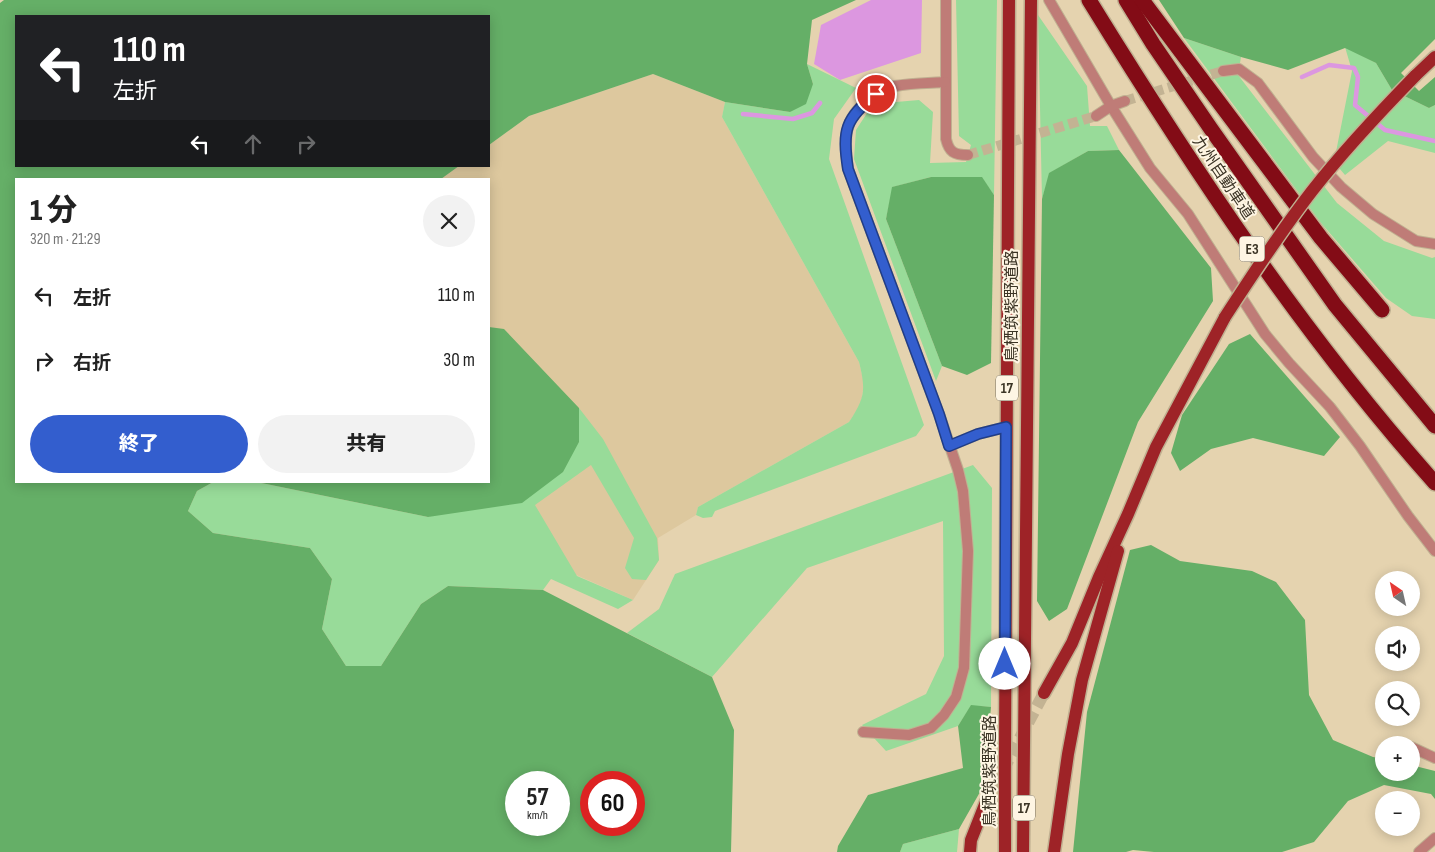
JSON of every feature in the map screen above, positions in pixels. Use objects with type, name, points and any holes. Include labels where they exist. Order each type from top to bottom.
[{"type":"highway","name":"九州自動車道","points":[[1089,0],[1184,150],[1248,244],[1310,330],[1361,396],[1435,484]]},
{"type":"highway","name":"九州自動車道","points":[[1126,0],[1153,44],[1334,305],[1435,426]]},
{"type":"highway","points":[[1142,0],[1322,238],[1382,310]]},
{"type":"highway","points":[[1416,463],[1435,490]]},
{"type":"main road","name":"鳥栖筑紫野道路","points":[[1005,852],[1009,0]]},
{"type":"main road","name":"鳥栖筑紫野道路","points":[[1023,852],[1031,0]]},
{"type":"main road","name":"17","points":[[1044,693],[1072,643],[1156,447],[1225,317],[1267,252],[1312,191],[1362,132],[1414,76],[1435,57]]},
{"type":"main road","name":"17","points":[[1054,852],[1068,754],[1082,680],[1128,514]]},
{"type":"main road","points":[[970,852],[971,840],[986,802]]},
{"type":"street","points":[[946,0],[946,139],[949,150],[956,155],[968,155]]},
{"type":"street","points":[[1049,0],[1150,168],[1188,214],[1266,334],[1360,446],[1408,516],[1435,551]]},
{"type":"street","points":[[1223,71],[1239,70],[1258,83],[1313,157],[1340,187],[1373,214],[1416,241],[1435,244]]},
{"type":"street","points":[[863,732],[909,735],[931,728],[944,716],[956,697],[964,668],[968,551],[963,491],[958,470],[936,405],[848,169],[844,145],[848,125],[858,108],[876,94],[894,86],[945,82]]},
{"type":"street","points":[[1096,116],[1111,106],[1126,100]]},
{"type":"street","points":[[949,446],[978,434],[1006,427]]},
{"type":"street","points":[[1420,751],[1435,758]]},
{"type":"street","points":[[1419,852],[1435,838]]},
{"type":"shaded area","points":[[871,0],[922,0],[921,53],[840,80],[814,64],[821,25]]},
{"type":"shaded area","points":[[653,74],[725,102],[722,117],[859,362],[864,383],[861,404],[849,422],[698,507],[696,515],[658,538],[659,560],[633,600],[558,567],[522,503],[504,330],[490,327],[490,178],[442,178],[458,167],[490,167],[490,144],[529,116]]},
{"type":"green space","points":[[4,0],[856,0],[812,20],[807,64],[813,84],[806,104],[790,112],[725,102],[653,74],[529,116],[490,144],[490,15],[15,15],[15,167],[458,167],[442,178],[15,178],[15,483],[211,483],[197,491],[188,511],[213,533],[310,548],[332,579],[322,629],[346,666],[381,666],[421,604],[448,586],[543,590],[712,677],[734,730],[731,852],[0,852],[0,3]]},
{"type":"green space","points":[[956,0],[997,0],[994,195],[981,177],[931,177],[893,187],[886,219],[942,366],[936,381],[854,159],[856,130],[869,110],[896,102],[919,100],[933,112],[930,163],[966,162],[971,145],[959,136]]},
{"type":"green space","points":[[1159,0],[1435,0],[1435,39],[1401,73],[1419,91],[1435,77],[1435,105],[1429,108],[1392,90],[1376,63],[1345,48],[1288,70],[1184,38]]},
{"type":"green space","points":[[1038,15],[1087,86],[1090,126],[1107,126],[1119,150],[1088,151],[1050,173],[1042,199]]},
{"type":"green space","points":[[1184,38],[1241,57],[1238,75],[1337,203],[1384,241],[1432,258],[1435,257],[1435,319],[1412,316],[1386,298],[1321,223]]},
{"type":"green space","points":[[1345,47],[1376,63],[1392,90],[1429,108],[1435,105],[1435,153],[1388,141],[1345,175],[1334,162],[1352,71]]},
{"type":"green space","points":[[807,64],[856,88],[834,119],[829,159],[924,425],[916,436],[715,511],[712,517],[703,518],[696,515],[698,507],[849,422],[863,394],[863,380],[859,362],[722,117],[725,102],[790,112],[813,84]]},
{"type":"green space","points":[[1119,150],[1211,268],[1213,301],[1138,422],[1067,609],[1049,621],[1037,601],[1042,199],[1049,173],[1088,151]]},
{"type":"green space","points":[[931,177],[982,177],[994,195],[991,363],[967,375],[942,366],[886,219],[892,187]]},
{"type":"green space","points":[[490,327],[504,329],[579,408],[579,442],[563,472],[522,503],[428,517],[261,483],[490,483]]},
{"type":"green space","points":[[1250,334],[1340,437],[1324,456],[1253,438],[1211,449],[1180,471],[1171,453],[1182,415],[1229,344]]},
{"type":"green space","points":[[579,408],[603,439],[657,538],[659,560],[646,580],[632,579],[625,568],[634,538],[591,465],[535,505],[577,576],[633,600],[618,609],[551,579],[543,590],[448,586],[421,604],[381,666],[346,666],[322,629],[332,579],[310,548],[213,533],[188,511],[197,491],[211,483],[261,483],[428,517],[579,442]]},
{"type":"green space","points":[[973,465],[992,488],[991,707],[971,706],[958,726],[886,751],[862,725],[926,694],[944,656],[943,521],[807,568],[712,677],[627,633],[659,609],[675,574]]},
{"type":"green space","points":[[1151,545],[1180,561],[1252,571],[1276,582],[1305,620],[1309,695],[1333,740],[1375,757],[1375,781],[1420,781],[1420,767],[1435,771],[1435,799],[1431,794],[1384,785],[1348,801],[1314,842],[1282,852],[1154,852],[1133,850],[1126,852],[1073,852],[1087,712],[1130,550]]},
{"type":"green space","points":[[971,705],[991,707],[984,785],[959,829],[903,844],[900,852],[837,852],[838,846],[868,795],[963,768],[958,726]]},
{"type":"green space","points":[[959,829],[957,852],[900,852],[903,844]]},
{"type":"waterway","points":[[1302,77],[1329,65],[1354,68],[1358,77],[1355,105],[1385,130],[1435,141]]},
{"type":"waterway","points":[[743,114],[793,119],[812,113],[820,103]]},
{"type":"tunnel","points":[[1125,101],[1223,71]]},
{"type":"tunnel","points":[[968,155],[1096,116]]},
{"type":"tunnel","points":[[986,802],[1044,693]]},
{"type":"route","points":[[876,94],[858,108],[848,125],[844,145],[848,169],[939,414],[949,446],[978,434],[1006,427],[1005,664]]}]
